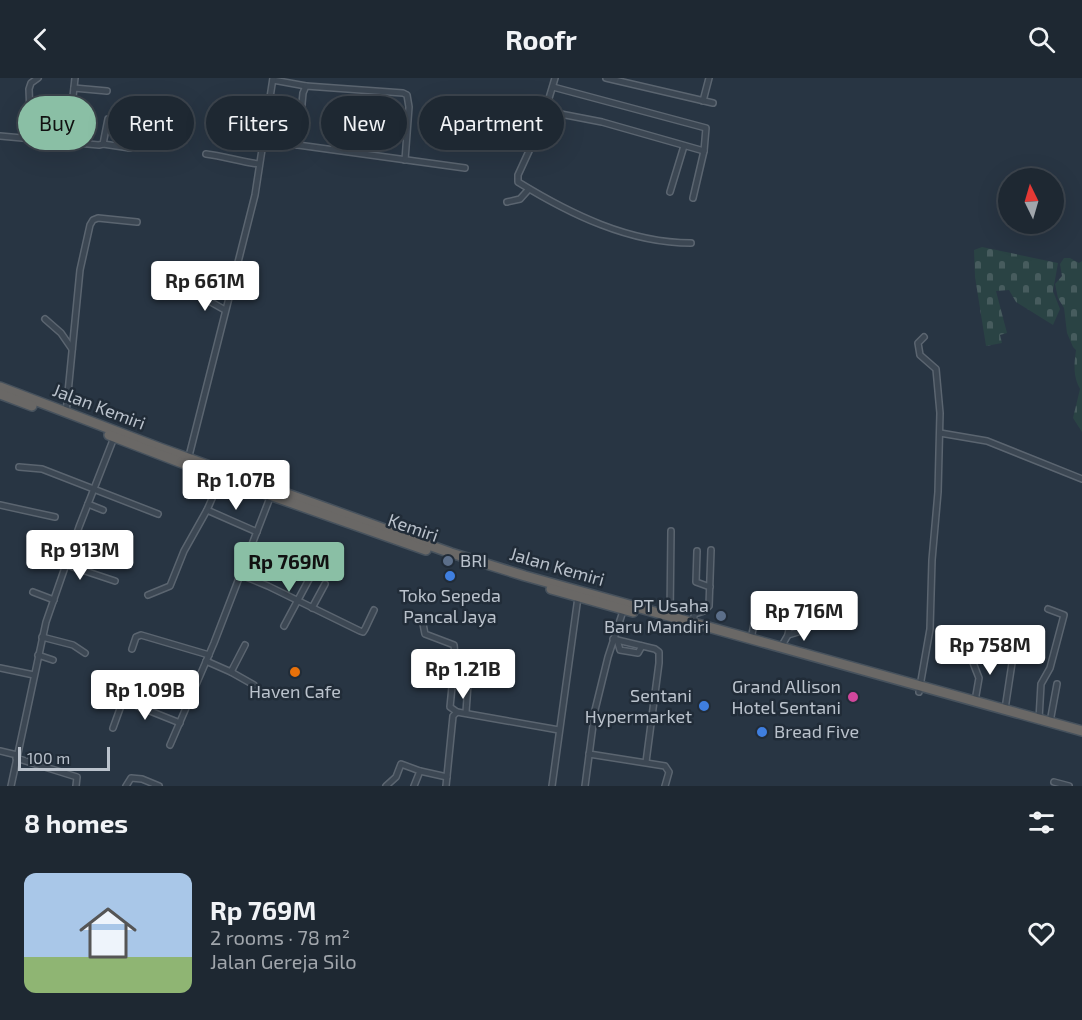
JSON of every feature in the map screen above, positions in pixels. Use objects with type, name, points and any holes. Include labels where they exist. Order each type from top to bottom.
[{"type":"highway","name":"Jalan Kemiri","points":[[0,387],[116,434]]},
{"type":"highway","name":"Kemiri","points":[[0,394],[116,434],[188,462],[221,478],[468,564],[578,597],[624,607],[1035,720]]},
{"type":"highway","name":"Jalan Kemiri","points":[[188,462],[451,553],[624,607],[691,622],[920,689],[975,701],[1082,737]]},
{"type":"highway","name":"Jalan Kemiri","points":[[1035,720],[1082,731]]},
{"type":"street","points":[[29,96],[31,83],[38,78]]},
{"type":"street","points":[[73,96],[75,78]]},
{"type":"street","points":[[550,96],[555,78]]},
{"type":"street","points":[[606,78],[713,103]]},
{"type":"street","points":[[703,101],[709,78]]},
{"type":"street","points":[[270,96],[273,79],[306,86],[405,93],[409,107],[405,160]]},
{"type":"street","points":[[303,96],[306,86]]},
{"type":"street","points":[[553,87],[704,126],[707,130],[704,151],[693,198]]},
{"type":"street","points":[[74,88],[107,91]]},
{"type":"street","points":[[564,115],[602,122],[704,151]]},
{"type":"street","points":[[103,144],[108,119]]},
{"type":"street","points":[[0,136],[18,138]]},
{"type":"street","points":[[96,145],[108,145]]},
{"type":"street","points":[[670,192],[684,146]]},
{"type":"street","points":[[309,147],[465,168]]},
{"type":"street","points":[[188,462],[253,202],[262,150]]},
{"type":"street","points":[[530,150],[517,179],[529,189],[570,211],[605,226],[667,242],[691,243]]},
{"type":"street","points":[[206,154],[258,164]]},
{"type":"street","points":[[507,202],[519,199],[529,189]]},
{"type":"street","points":[[66,413],[80,270],[90,225],[98,218],[137,222]]},
{"type":"street","points":[[195,293],[225,310]]},
{"type":"street","points":[[45,318],[61,333],[72,350]]},
{"type":"street","points":[[920,689],[930,629],[940,433],[937,371],[920,355],[918,350],[918,343],[924,337]]},
{"type":"street","points":[[940,433],[987,441],[1082,478]]},
{"type":"street","points":[[11,786],[42,637],[66,564],[116,434]]},
{"type":"street","points":[[19,467],[42,469],[158,514]]},
{"type":"street","points":[[148,595],[170,586],[184,551],[207,510],[221,478]]},
{"type":"street","points":[[170,745],[235,591],[239,574],[271,495]]},
{"type":"street","points":[[88,504],[103,510]]},
{"type":"street","points":[[0,505],[55,517]]},
{"type":"street","points":[[207,510],[257,532]]},
{"type":"street","points":[[670,617],[671,531]]},
{"type":"street","points":[[691,622],[695,614],[709,606],[711,550]]},
{"type":"street","points":[[697,551],[696,582],[710,587]]},
{"type":"street","points":[[52,560],[115,581]]},
{"type":"street","points":[[284,626],[314,570]]},
{"type":"street","points":[[239,574],[363,632],[374,610]]},
{"type":"street","points":[[312,608],[325,584]]},
{"type":"street","points":[[33,592],[54,600]]},
{"type":"street","points":[[552,786],[578,597]]},
{"type":"street","points":[[781,647],[788,634],[794,597]]},
{"type":"street","points":[[585,786],[595,710],[624,607]]},
{"type":"street","points":[[1035,720],[1041,684],[1050,668],[1064,615],[1048,609]]},
{"type":"street","points":[[422,619],[425,634],[454,645],[450,706],[458,712],[559,730]]},
{"type":"street","points":[[751,639],[754,624]]},
{"type":"street","points":[[788,634],[798,632],[804,625]]},
{"type":"street","points":[[132,650],[136,637],[141,635],[209,655]]},
{"type":"street","points":[[42,637],[73,645],[85,653]]},
{"type":"street","points":[[615,639],[659,652],[646,762]]},
{"type":"street","points":[[231,672],[245,645]]},
{"type":"street","points":[[971,650],[979,681],[975,701]]},
{"type":"street","points":[[38,655],[53,660]]},
{"type":"street","points":[[206,661],[254,685]]},
{"type":"street","points":[[1005,710],[1012,663]]},
{"type":"street","points":[[0,668],[34,675]]},
{"type":"street","points":[[466,712],[468,684]]},
{"type":"street","points":[[1050,722],[1058,684]]},
{"type":"street","points":[[113,728],[122,703],[125,701],[180,723]]},
{"type":"street","points":[[446,786],[453,716],[458,712]]},
{"type":"street","points":[[0,751],[77,777],[76,786]]},
{"type":"street","points":[[589,754],[667,767],[669,772],[665,786]]},
{"type":"street","points":[[386,786],[396,777],[401,764],[447,777]]},
{"type":"street","points":[[414,786],[420,771]]},
{"type":"street","points":[[126,786],[131,778],[135,777],[159,786]]},
{"type":"street","points":[[1054,782],[1069,786]]},
{"type":"green space","points":[[982,247],[1058,263],[1053,291],[1060,309],[1053,325],[1016,302],[1009,290],[996,291],[1007,333],[1000,335],[1002,343],[986,346],[975,277],[974,250]]},
{"type":"green space","points":[[1064,258],[1070,258],[1079,263],[1082,261],[1082,432],[1073,418],[1080,389],[1076,380],[1076,350],[1067,333],[1064,308],[1058,298],[1055,284],[1062,276],[1060,264]]},
{"type":"place","name":"BRI","points":[[448,561]]},
{"type":"place","name":"Toko Sepeda Pancal Jaya","points":[[450,576]]},
{"type":"place","name":"PT Usaha Baru Mandiri","points":[[721,616]]},
{"type":"place","name":"Haven Cafe","points":[[295,672]]},
{"type":"place","name":"Grand Allison Hotel Sentani","points":[[853,697]]},
{"type":"place","name":"Sentani Hypermarket","points":[[704,706]]},
{"type":"place","name":"Bread Five","points":[[762,732]]}]
